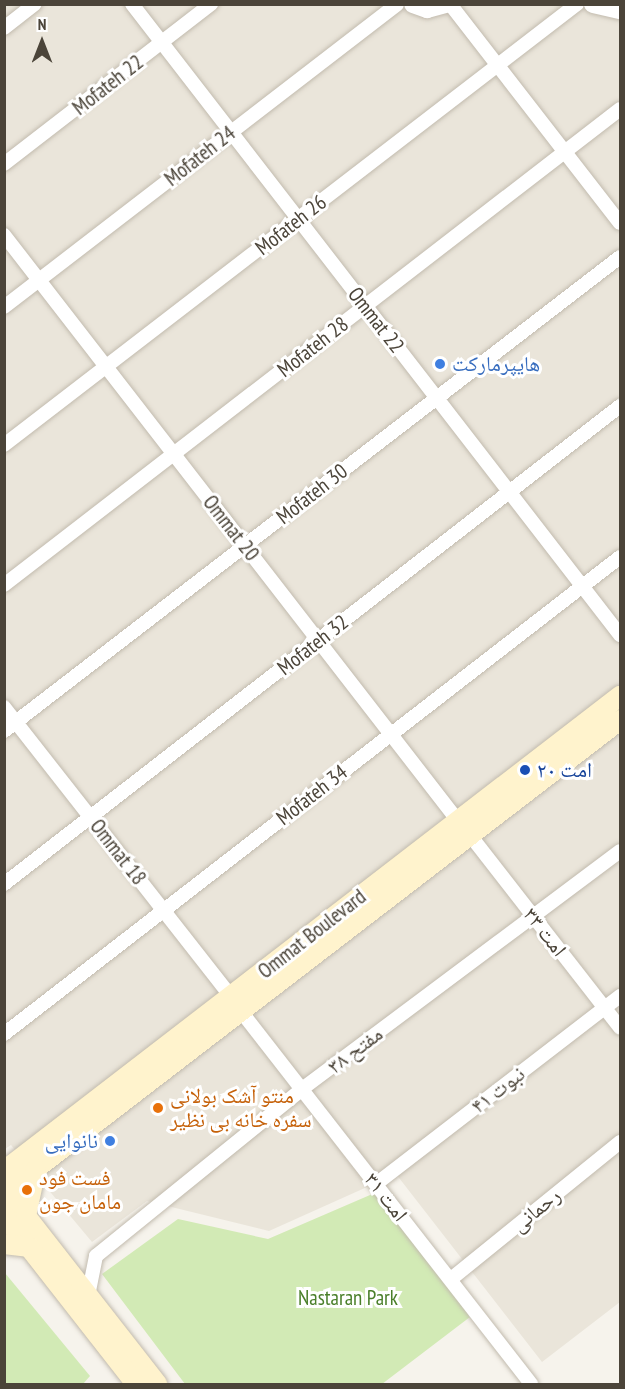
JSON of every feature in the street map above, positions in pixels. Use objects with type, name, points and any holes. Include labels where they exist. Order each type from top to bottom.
[{"type":"main road","name":"Ommat Boulevard","points":[[4,1171],[236,1003],[464,828],[621,696]]},
{"type":"main road","name":"Ommat Boulevard","points":[[464,828],[621,720]]},
{"type":"main road","name":"Ommat Boulevard","points":[[5,1191],[36,1169],[236,1003]]},
{"type":"main road","points":[[26,1216],[36,1169]]},
{"type":"main road","points":[[5,1191],[157,1384]]},
{"type":"main road","points":[[4,1215],[136,1384]]},
{"type":"main road","points":[[4,1244],[30,1247]]},
{"type":"street","points":[[4,28],[35,4]]},
{"type":"street","name":"Ommat 22","points":[[132,4],[621,635]]},
{"type":"street","name":"Mofateh 22","points":[[4,164],[211,4]]},
{"type":"street","name":"Mofateh 24","points":[[4,307],[397,4]]},
{"type":"street","points":[[413,4],[428,9],[448,4],[621,223]]},
{"type":"street","name":"Mofateh 26","points":[[4,445],[577,4]]},
{"type":"street","points":[[593,4],[621,10]]},
{"type":"street","name":"Mofateh 28","points":[[4,585],[621,109]]},
{"type":"street","name":"Ommat 20","points":[[4,235],[464,828]]},
{"type":"street","name":"Mofateh 30","points":[[4,731],[621,257]]},
{"type":"street","name":"Mofateh 32","points":[[4,884],[621,406]]},
{"type":"street","name":"Mofateh 34","points":[[4,1034],[621,556]]},
{"type":"street","name":"Ommat 18","points":[[4,707],[236,1003]]},
{"type":"street","name":"امت ۳۳","points":[[464,828],[621,1028]]},
{"type":"street","name":"مفتح ۳۸","points":[[87,1296],[96,1256],[302,1089],[621,851]]},
{"type":"street","name":"نبوت ۴۱","points":[[376,1184],[621,996]]},
{"type":"street","name":"امت ۳۱","points":[[236,1003],[531,1384]]},
{"type":"street","name":"رحمانی","points":[[451,1279],[621,1142]]},
{"type":"shaded area","points":[[5,5],[620,5],[620,1302],[542,1362],[396,1174],[269,1231],[147,1201],[92,1242],[11,1145],[5,1149]]},
{"type":"green space","name":"Nastaran Park","points":[[377,1192],[470,1317],[382,1384],[185,1384],[102,1274],[178,1219],[268,1239]]},
{"type":"green space","points":[[5,1273],[90,1376],[83,1384],[5,1384]]},
{"type":"place","name":"هایپرمارکت","points":[[440,364]]},
{"type":"place","name":"امت ۲۰","points":[[525,770]]},
{"type":"place","name":"منتو آشک بولانی سفره خانه بی نظیر","points":[[158,1108]]},
{"type":"place","name":"نانوایی","points":[[110,1141]]},
{"type":"place","name":"فست فود مامان جون","points":[[27,1190]]}]
